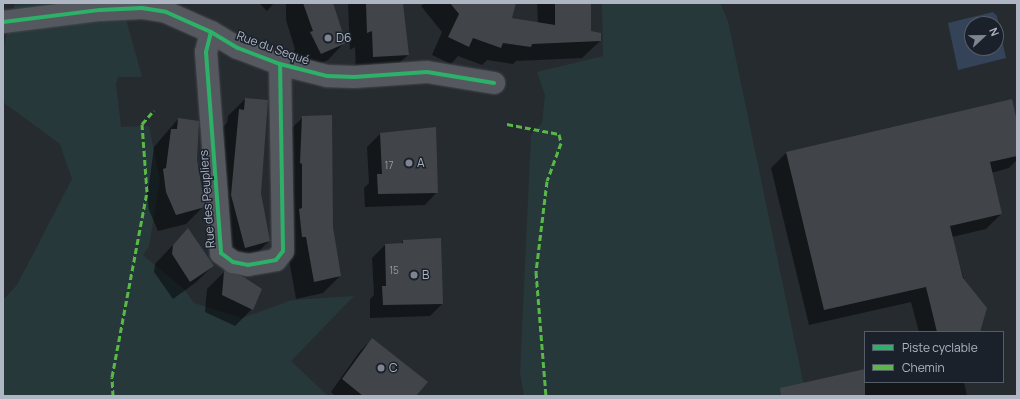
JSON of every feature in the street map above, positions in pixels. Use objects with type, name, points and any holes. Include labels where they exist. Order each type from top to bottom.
[{"type":"street","name":"Rue du Sequé","points":[[3,22],[100,10],[142,8],[166,12],[210,32],[238,48],[280,64],[327,76],[427,72],[494,83]]},
{"type":"street","name":"Rue des Peupliers","points":[[210,32],[206,52],[221,253],[233,262],[248,265],[276,260],[283,252],[280,64]]},
{"type":"shaded area","points":[[15,3],[126,3],[127,23],[142,77],[118,77],[116,84],[121,127],[149,126],[160,181],[149,246],[143,255],[184,289],[194,303],[242,318],[292,300],[354,296],[291,361],[328,396],[3,396],[3,300],[17,285],[72,179],[60,144],[3,102],[3,49]]},
{"type":"shaded area","points":[[602,3],[720,3],[728,21],[806,396],[524,396],[520,372],[531,135],[542,123],[545,95],[537,72],[603,56]]},
{"type":"water","points":[[993,12],[997,16],[977,16]]},
{"type":"water","points":[[964,19],[964,56],[1004,56],[1004,49],[1006,58],[958,70],[948,23]]},
{"type":"building","points":[[303,3],[333,3],[346,43],[321,54],[310,32],[313,31]]},
{"type":"building","points":[[366,3],[403,3],[409,55],[373,57],[372,31],[367,33]]},
{"type":"building","points":[[450,3],[516,3],[512,18],[555,25],[555,3],[591,3],[591,31],[601,33],[601,41],[532,44],[531,47],[503,43],[501,48],[473,38],[469,47],[448,37],[459,14]]},
{"type":"building","points":[[245,98],[268,100],[261,193],[270,241],[245,248],[231,195],[239,109],[244,110]]},
{"type":"building","points":[[1012,99],[1017,121],[1017,156],[990,162],[1002,214],[950,226],[963,278],[987,308],[980,331],[937,331],[926,287],[824,310],[786,152]]},
{"type":"building","points":[[332,115],[333,227],[341,276],[314,282],[306,237],[302,237],[299,209],[302,208],[302,164],[300,163],[302,116]]},
{"type":"building","points":[[178,118],[199,121],[197,160],[205,207],[176,215],[166,192],[163,169],[166,168],[171,129],[177,129]]},
{"type":"building","name":"A","points":[[436,127],[438,193],[378,194],[377,174],[382,174],[380,133]]},
{"type":"building","points":[[188,228],[214,266],[190,282],[172,254],[173,245]]},
{"type":"building","name":"B","points":[[441,238],[443,304],[383,305],[382,286],[386,286],[385,244],[403,243],[403,240]]},
{"type":"building","points":[[224,271],[242,276],[262,289],[253,310],[222,295]]},
{"type":"building","name":"C","points":[[372,338],[428,382],[416,396],[363,396],[342,379]]},
{"type":"building","points":[[864,369],[865,396],[781,396],[780,388]]},
{"type":"marked path","points":[[113,396],[112,377],[147,192],[142,124],[154,110]]},
{"type":"marked path","points":[[507,124],[559,134],[561,143],[547,181],[536,272],[546,396]]},
{"type":"cycle path","points":[[3,22],[100,10],[142,8],[166,12],[211,32],[238,48],[280,64],[327,76],[354,77],[427,72],[494,83]]},
{"type":"cycle path","points":[[211,32],[206,52],[221,253],[233,262],[248,265],[276,260],[283,251],[280,64]]},
{"type":"place","name":"D6","points":[[328,38]]},
{"type":"place","name":"A","points":[[409,163]]},
{"type":"place","name":"B","points":[[414,275]]},
{"type":"place","name":"C","points":[[381,368]]}]
